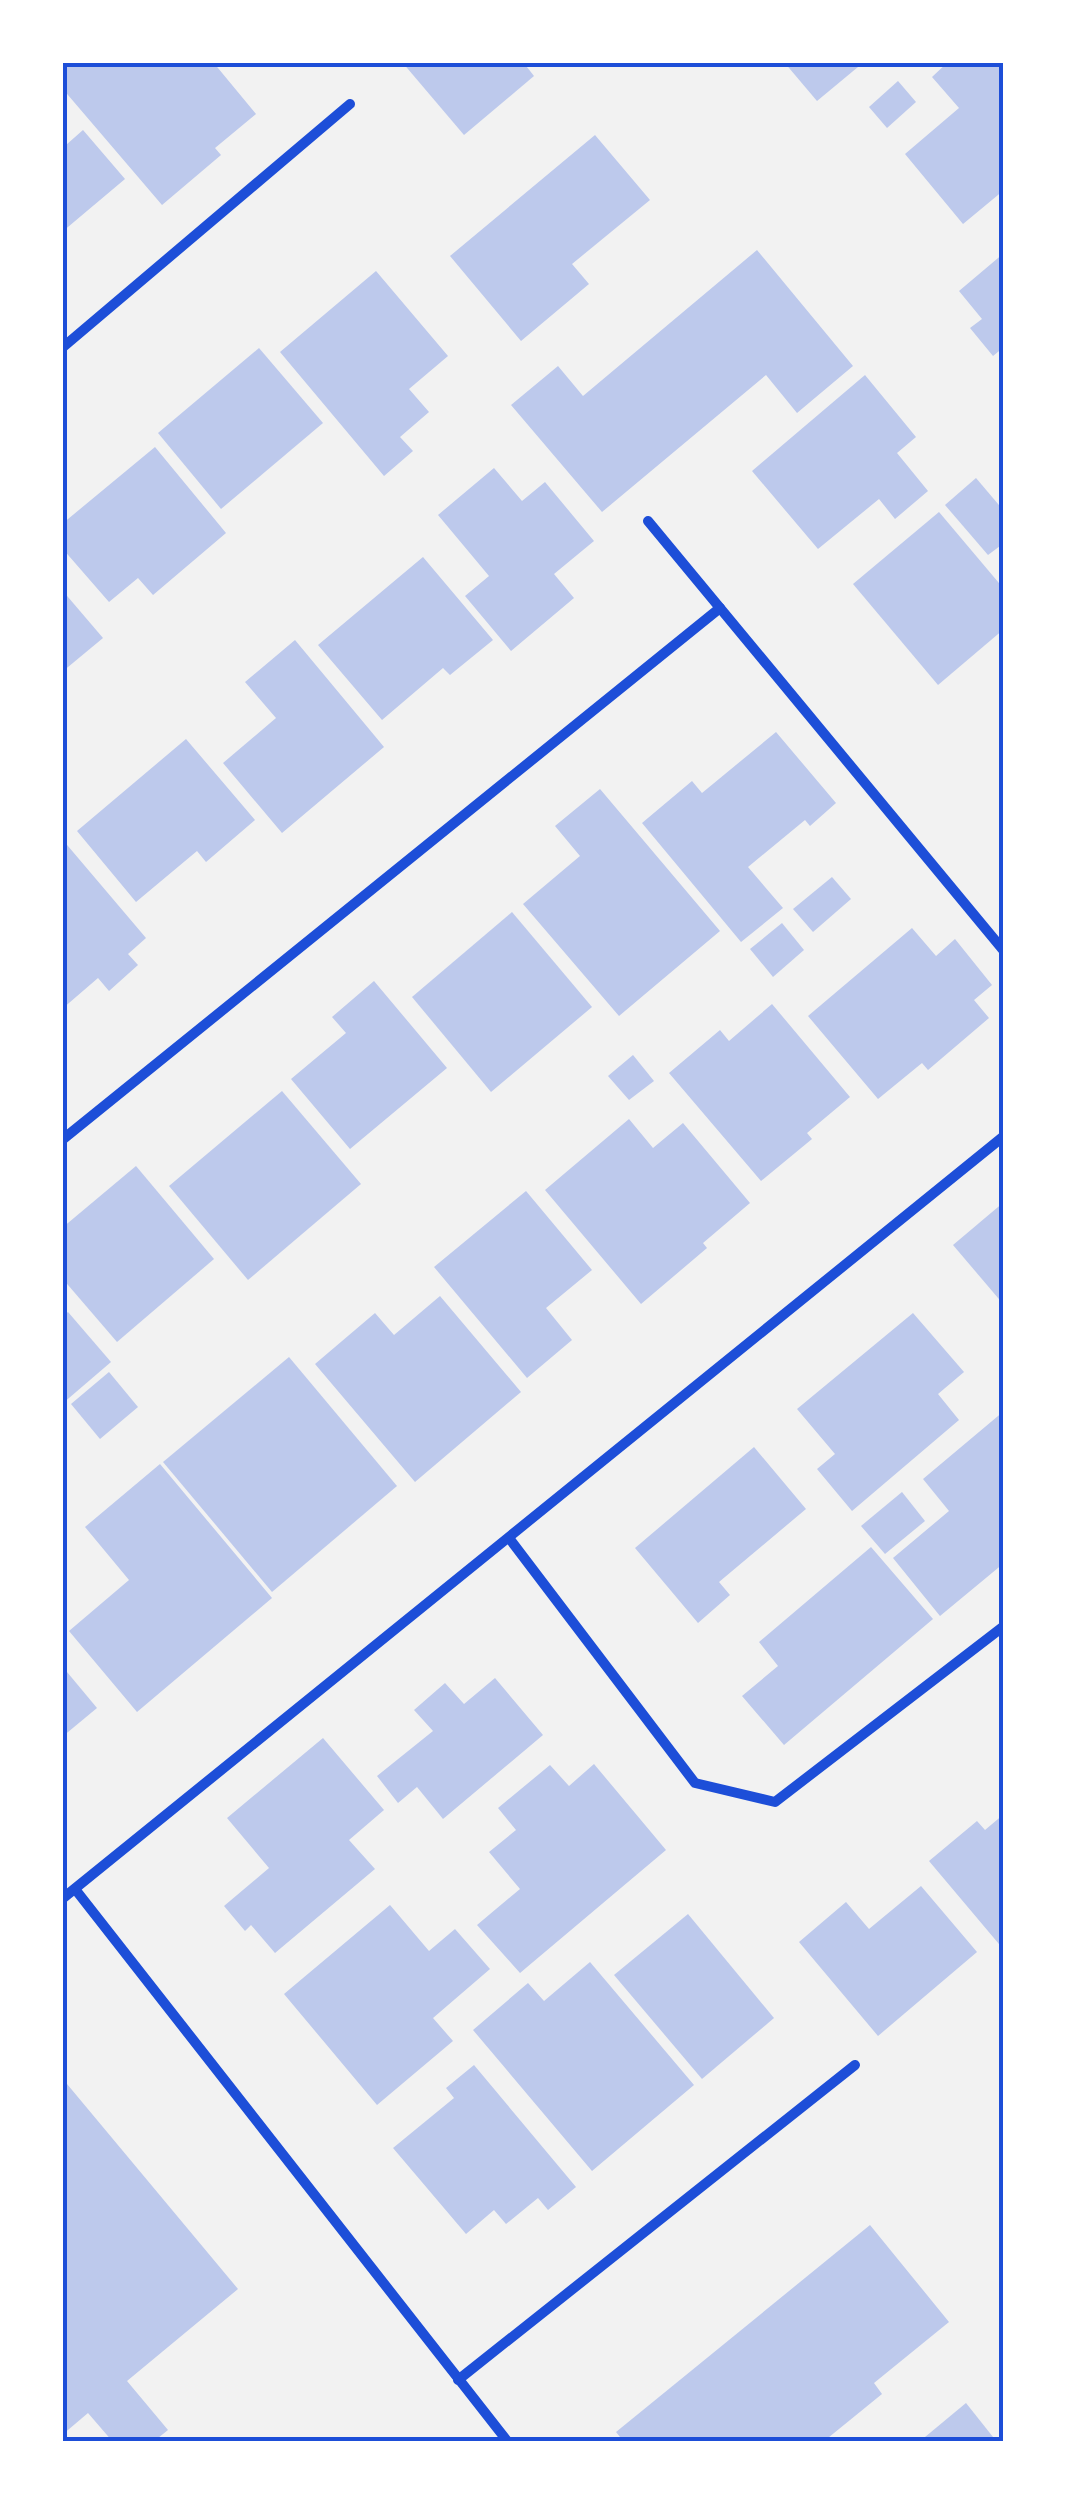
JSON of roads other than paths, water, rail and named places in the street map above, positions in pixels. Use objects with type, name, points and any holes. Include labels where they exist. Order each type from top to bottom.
[{"type":"street","points":[[62,348],[350,104]]},
{"type":"street","points":[[648,521],[1004,951]]},
{"type":"street","points":[[62,1140],[720,608]]},
{"type":"street","points":[[62,1899],[1004,1136]]},
{"type":"street","points":[[510,1538],[695,1783],[775,1802],[1004,1626]]},
{"type":"street","points":[[75,1888],[508,2442]]},
{"type":"street","points":[[458,2380],[855,2065]]}]
